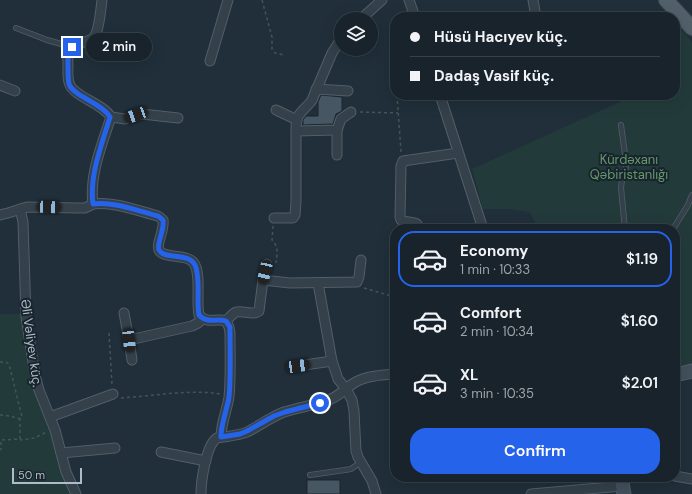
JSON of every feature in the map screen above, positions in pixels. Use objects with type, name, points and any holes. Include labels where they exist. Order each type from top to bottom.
[{"type":"main road","points":[[666,0],[677,12]]},
{"type":"main road","points":[[679,0],[692,14]]},
{"type":"main road","points":[[680,15],[692,28]]},
{"type":"street","points":[[93,204],[91,195],[95,170],[110,117],[108,112],[74,90],[70,85],[68,79],[68,51],[78,44],[90,41],[94,37],[97,31],[102,0]]},
{"type":"street","points":[[210,61],[228,0]]},
{"type":"street","points":[[369,12],[382,0]]},
{"type":"street","points":[[409,0],[413,12]]},
{"type":"street","points":[[533,0],[535,12]]},
{"type":"street","points":[[274,218],[293,218],[295,215],[297,120],[299,115],[312,100],[334,50]]},
{"type":"street","points":[[0,85],[15,91]]},
{"type":"street","points":[[316,89],[348,91]]},
{"type":"street","points":[[442,100],[481,224]]},
{"type":"street","points":[[276,110],[297,120]]},
{"type":"street","points":[[336,155],[336,130],[341,119],[351,112]]},
{"type":"street","points":[[110,117],[125,119],[142,114],[178,118]]},
{"type":"street","points":[[296,131],[336,130]]},
{"type":"street","points":[[417,224],[404,222],[400,217],[401,166],[403,161],[458,153]]},
{"type":"street","points":[[0,214],[27,207],[85,208],[93,204],[100,203],[110,204],[158,216],[163,220],[164,225],[158,246],[159,251],[162,254],[187,258],[193,262],[197,274],[199,315],[208,320],[226,321],[230,327],[230,385],[221,437]]},
{"type":"street","name":"Əli Vəliyev küç.","points":[[20,209],[23,222],[26,317],[37,383],[55,430],[66,472],[76,494]]},
{"type":"street","points":[[263,280],[290,283],[357,282],[359,278],[361,260]]},
{"type":"street","points":[[226,321],[234,313],[256,313],[259,311],[263,280],[267,264]]},
{"type":"street","points":[[318,283],[332,361],[338,379],[352,400],[356,451],[372,481],[376,494]]},
{"type":"street","points":[[124,313],[132,360]]},
{"type":"street","points":[[129,340],[192,326],[198,323],[202,318]]},
{"type":"street","points":[[298,366],[332,361]]},
{"type":"street","points":[[680,374],[692,371]]},
{"type":"street","points":[[201,494],[202,476],[214,440],[247,431],[274,416],[285,412],[320,403],[339,395],[361,379],[390,375]]},
{"type":"street","points":[[50,417],[113,394]]},
{"type":"street","points":[[62,453],[115,448]]},
{"type":"street","points":[[161,452],[206,461]]},
{"type":"street","points":[[680,477],[692,479]]},
{"type":"street","points":[[531,494],[622,486]]},
{"type":"lane","points":[[16,28],[47,40],[72,47]]},
{"type":"lane","points":[[621,125],[626,162],[621,188],[624,224]]},
{"type":"lane","points":[[676,224],[688,205],[692,195]]},
{"type":"lane","points":[[310,475],[345,470],[361,462]]},
{"type":"path","points":[[262,0],[272,37],[272,49],[275,53],[284,55]]},
{"type":"path","points":[[397,100],[403,161]]},
{"type":"path","points":[[351,112],[398,113]]},
{"type":"path","points":[[267,264],[274,264],[276,262],[277,248],[276,244],[272,240],[274,218]]},
{"type":"path","points":[[357,282],[360,287],[364,289],[390,296]]},
{"type":"path","points":[[109,333],[113,394],[115,397],[118,398],[188,392],[207,392],[229,395]]},
{"type":"path","points":[[0,362],[6,362],[9,364],[22,417],[20,419],[20,439]]},
{"type":"path","points":[[0,415],[20,419]]},
{"type":"path","points":[[0,450],[1,440],[35,438],[55,430]]},
{"type":"green space","name":"Kürdəxanı Qəbiristanlığı","points":[[680,29],[692,42],[692,364],[680,365],[680,224],[536,224],[530,212],[510,209],[483,209],[472,169],[624,100],[680,100]]},
{"type":"green space","points":[[0,314],[21,314],[34,389],[47,420],[70,494],[0,494]]},
{"type":"building","points":[[321,95],[342,97],[342,111],[336,114],[333,124],[303,125],[303,120],[306,116],[318,116],[318,102]]},
{"type":"building","points":[[307,480],[340,480],[340,494],[307,494]]},
{"type":"route","points":[[72,47],[68,51],[68,79],[70,85],[74,90],[108,112],[110,117],[95,170],[91,195],[93,204],[110,204],[158,216],[163,220],[164,225],[158,246],[159,251],[162,254],[187,258],[193,262],[197,274],[199,315],[205,320],[226,321],[230,327],[230,385],[221,437],[240,434],[274,416],[320,403]]}]
